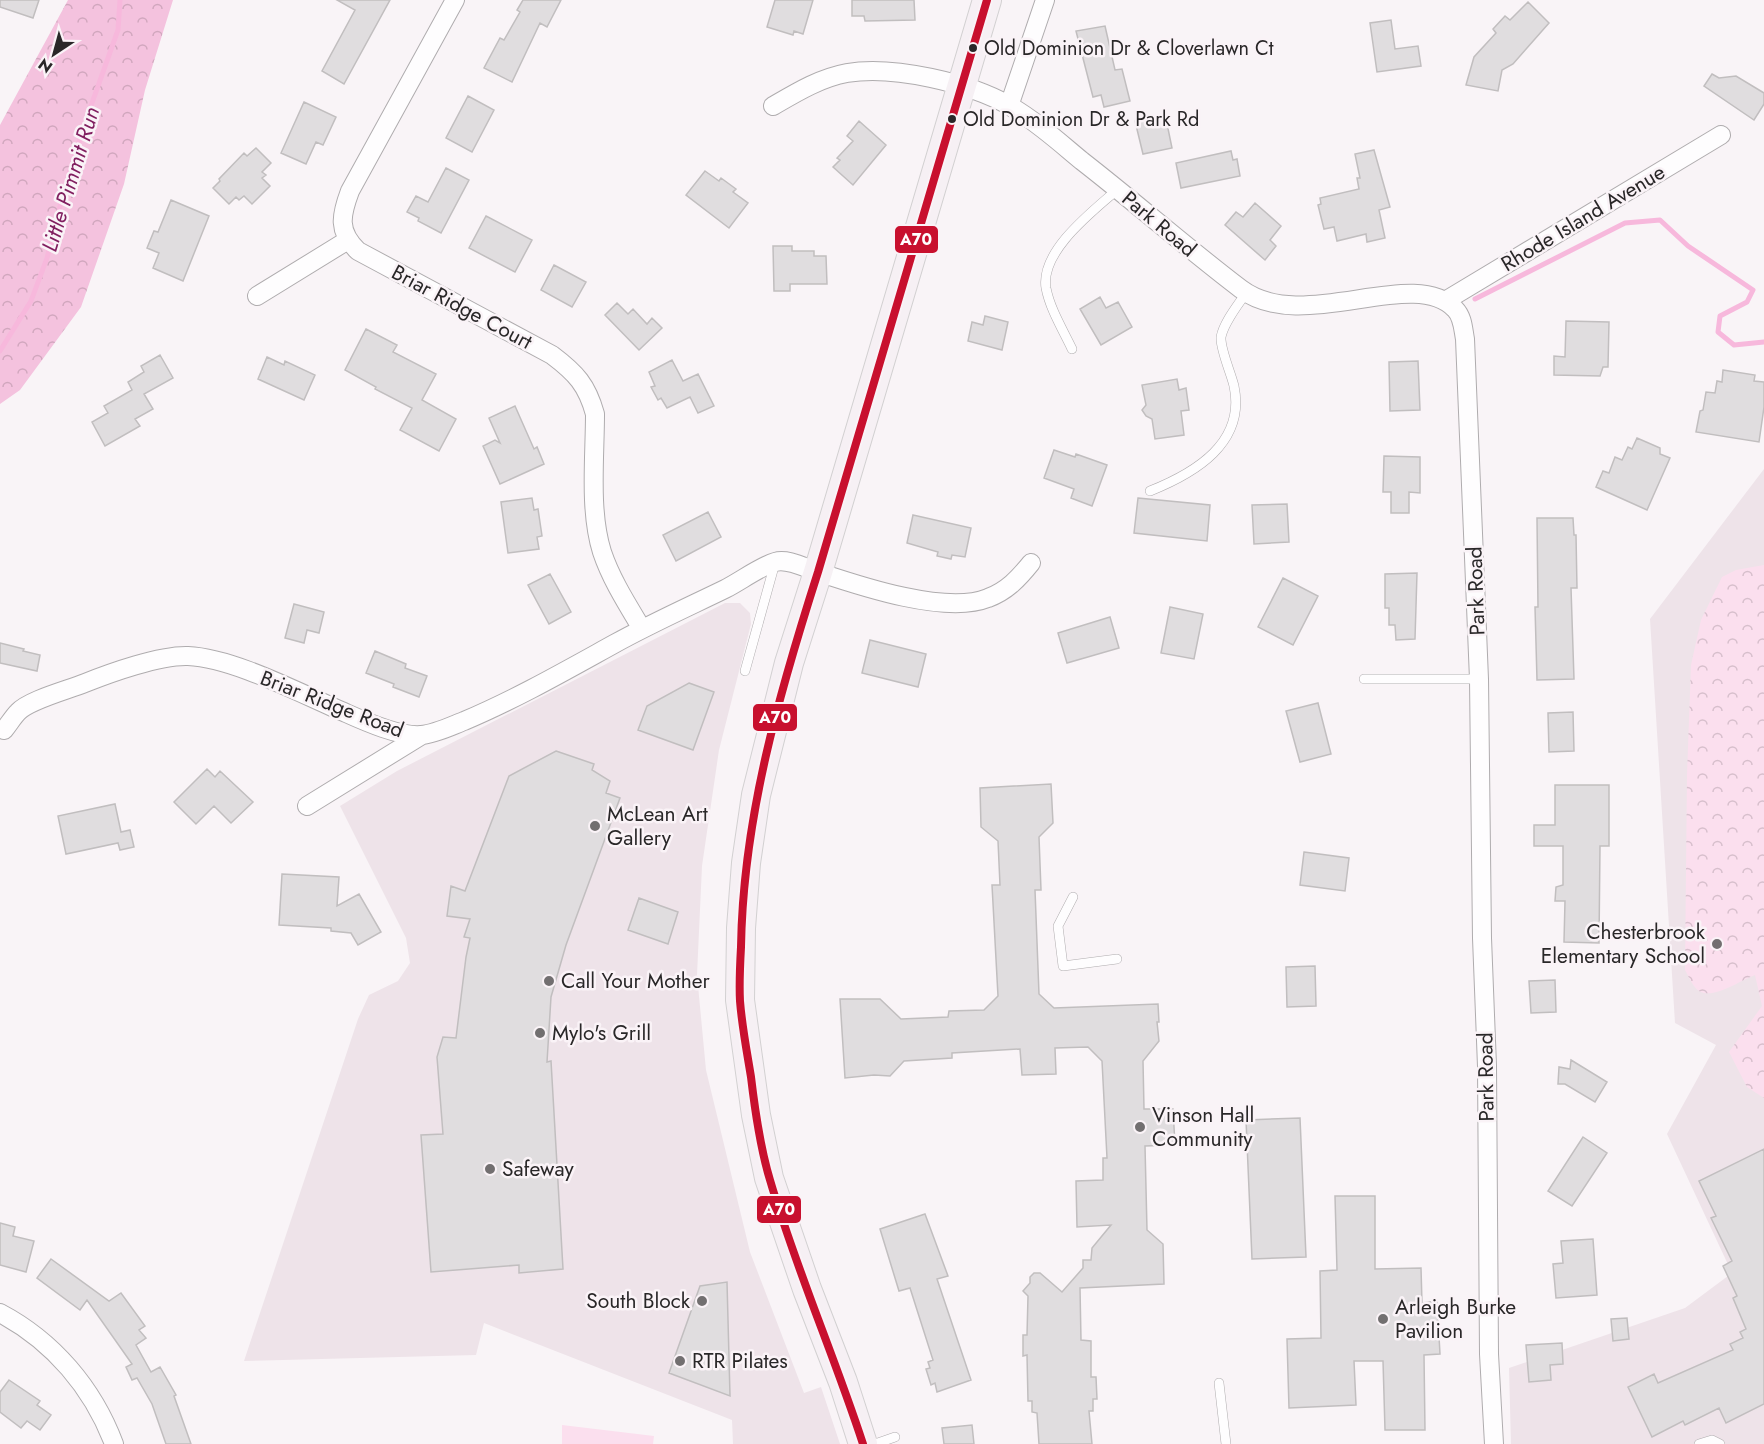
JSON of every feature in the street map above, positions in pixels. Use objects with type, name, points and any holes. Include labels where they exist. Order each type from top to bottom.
[{"type":"main road","points":[[863,1444],[770,1178],[756,1115],[740,1000],[741,928],[746,864],[756,795],[782,688],[987,0]]},
{"type":"street","points":[[256,296],[348,240],[342,225],[343,210],[350,191],[455,0]]},
{"type":"street","points":[[1009,106],[1045,0]]},
{"type":"street","name":"Park Road","points":[[773,106],[815,82],[848,73],[891,71],[962,87],[1009,106],[1042,129],[1197,256],[1260,300],[1279,304],[1329,304],[1407,293],[1428,294],[1444,301],[1458,314],[1465,339],[1479,679],[1482,938],[1487,1066],[1489,1354],[1494,1444]]},
{"type":"street","name":"Rhode Island Avenue","points":[[1444,301],[1721,135]]},
{"type":"street","name":"Briar Ridge Court","points":[[348,240],[358,251],[552,356],[570,369],[582,382],[595,414],[596,523],[601,550],[611,576],[642,629]]},
{"type":"street","points":[[775,561],[790,562],[909,597],[936,602],[968,603],[987,599],[1004,591],[1031,563]]},
{"type":"street","name":"Briar Ridge Road","points":[[4,730],[19,710],[40,699],[155,660],[187,656],[210,658],[357,718],[404,734],[422,735],[444,729],[523,694],[642,629],[775,561]]},
{"type":"street","points":[[307,806],[422,735]]},
{"type":"street","points":[[0,1313],[18,1323],[45,1344],[78,1378],[95,1404],[114,1444]]},
{"type":"lane","points":[[1072,349],[1051,304],[1046,287],[1047,276],[1055,253],[1072,230],[1118,189]]},
{"type":"lane","points":[[1150,491],[1189,473],[1227,438],[1234,420],[1237,402],[1221,338],[1246,292]]},
{"type":"lane","points":[[745,671],[775,561]]},
{"type":"lane","points":[[1364,680],[1479,679]]},
{"type":"lane","points":[[1073,897],[1058,926],[1063,966],[1117,959]]},
{"type":"lane","points":[[1219,1383],[1226,1444]]},
{"type":"lane","points":[[875,1444],[895,1437]]},
{"type":"lane","points":[[1699,1444],[1712,1440],[1720,1444]]},
{"type":"shaded area","name":"Chesterbrook Elementary School","points":[[1764,469],[1764,1444],[1511,1444],[1509,1368],[1685,1308],[1732,1273],[1667,1134],[1716,1045],[1675,1023],[1650,619]]},
{"type":"shaded area","points":[[725,603],[740,603],[750,613],[751,624],[719,750],[702,866],[697,975],[706,1070],[750,1252],[804,1393],[821,1387],[840,1444],[733,1444],[732,1420],[484,1323],[476,1355],[244,1361],[358,1019],[369,995],[398,981],[410,963],[406,938],[340,806],[397,771]]},
{"type":"green space","points":[[68,0],[173,0],[145,90],[124,184],[81,307],[20,390],[0,404],[0,125]]},
{"type":"green space","points":[[1764,565],[1764,1098],[1747,1087],[1729,1052],[1762,1006],[1755,975],[1719,991],[1705,993],[1695,987],[1685,970],[1687,775],[1691,665],[1701,620],[1722,577],[1736,570]]},
{"type":"green space","points":[[562,1425],[654,1436],[653,1444],[562,1444]]},
{"type":"building","points":[[0,0],[39,0],[33,18],[0,7]]},
{"type":"building","points":[[337,0],[390,0],[344,84],[322,71],[355,10]]},
{"type":"building","points":[[523,0],[561,0],[547,27],[540,23],[512,82],[484,68],[500,38],[504,40],[520,12],[517,10]]},
{"type":"building","points":[[775,0],[813,0],[803,34],[794,31],[793,35],[767,27]]},
{"type":"building","points":[[852,0],[914,0],[915,20],[865,21],[864,16],[852,16]]},
{"type":"building","points":[[1528,2],[1549,23],[1513,64],[1502,70],[1498,91],[1466,85],[1474,57],[1496,33],[1493,29],[1505,16],[1510,20]]},
{"type":"building","points":[[1391,20],[1395,49],[1418,46],[1421,66],[1377,72],[1370,23]]},
{"type":"building","points":[[1105,26],[1115,70],[1122,69],[1130,101],[1104,107],[1101,95],[1093,97],[1076,31]]},
{"type":"building","points":[[1712,74],[1719,78],[1736,76],[1764,93],[1764,104],[1754,120],[1704,86]]},
{"type":"building","points":[[468,96],[494,110],[472,152],[446,138]]},
{"type":"building","points":[[304,102],[336,117],[323,145],[316,142],[306,164],[281,153]]},
{"type":"building","points":[[1165,114],[1172,148],[1143,154],[1135,121]]},
{"type":"building","points":[[859,121],[886,145],[853,185],[833,167],[840,160],[837,158],[853,141],[847,136]]},
{"type":"building","points":[[256,148],[271,163],[262,172],[266,175],[262,178],[270,186],[252,204],[244,196],[239,200],[236,197],[229,204],[213,188],[244,153],[247,156]]},
{"type":"building","points":[[1374,150],[1390,207],[1379,210],[1385,238],[1367,242],[1366,234],[1337,241],[1334,227],[1324,229],[1318,205],[1321,204],[1320,198],[1359,189],[1357,178],[1360,178],[1355,154]]},
{"type":"building","points":[[1231,151],[1233,160],[1237,159],[1240,176],[1181,188],[1176,163]]},
{"type":"building","points":[[446,168],[469,180],[441,233],[418,221],[419,218],[407,212],[416,196],[428,202]]},
{"type":"building","points":[[705,171],[719,181],[721,178],[736,189],[733,192],[748,203],[729,228],[686,195]]},
{"type":"building","points":[[171,200],[209,216],[183,281],[153,268],[159,253],[147,248],[154,231],[158,232]]},
{"type":"building","points":[[1255,203],[1281,226],[1270,240],[1276,246],[1265,260],[1225,225],[1236,212],[1243,217]]},
{"type":"building","points":[[486,216],[532,240],[515,272],[469,248]]},
{"type":"building","points":[[773,246],[792,246],[792,251],[814,251],[814,256],[826,256],[827,284],[790,284],[790,291],[774,291]]},
{"type":"building","points":[[554,265],[586,282],[572,307],[541,290]]},
{"type":"building","points":[[1100,297],[1106,308],[1118,302],[1132,327],[1101,345],[1080,309]]},
{"type":"building","points":[[617,303],[628,314],[633,309],[647,324],[652,318],[662,328],[639,350],[605,315]]},
{"type":"building","points":[[985,316],[1008,322],[1002,350],[968,341],[972,322],[983,325]]},
{"type":"building","points":[[1566,321],[1609,322],[1608,367],[1603,367],[1600,376],[1554,375],[1554,356],[1565,357]]},
{"type":"building","points":[[366,329],[397,345],[393,352],[436,374],[422,400],[456,419],[439,451],[400,430],[412,408],[345,370]]},
{"type":"building","points":[[160,355],[173,378],[144,394],[153,409],[135,419],[140,426],[105,446],[92,422],[108,413],[104,406],[132,390],[128,382],[144,372],[141,366]]},
{"type":"building","points":[[267,357],[284,365],[285,361],[315,375],[304,400],[258,379]]},
{"type":"building","points":[[672,360],[683,381],[698,374],[714,406],[698,413],[690,397],[667,408],[661,398],[658,400],[651,387],[655,386],[649,372]]},
{"type":"building","points":[[1418,361],[1420,410],[1390,411],[1389,362]]},
{"type":"building","points":[[1723,370],[1755,375],[1754,381],[1764,382],[1764,407],[1759,442],[1696,432],[1706,392],[1715,393],[1717,381],[1722,382]]},
{"type":"building","points":[[1177,379],[1179,390],[1186,388],[1189,410],[1181,411],[1184,435],[1155,439],[1152,419],[1142,410],[1146,405],[1142,385]]},
{"type":"building","points":[[515,406],[534,449],[537,447],[544,464],[500,484],[483,446],[495,440],[500,443],[489,418]]},
{"type":"building","points":[[1637,438],[1660,448],[1660,454],[1670,458],[1647,510],[1596,487],[1603,471],[1609,473],[1615,457],[1622,460],[1628,447],[1632,449]]},
{"type":"building","points":[[1054,450],[1075,457],[1076,454],[1107,465],[1092,506],[1071,498],[1074,489],[1044,478]]},
{"type":"building","points":[[1384,456],[1420,457],[1420,493],[1409,492],[1409,513],[1391,513],[1391,492],[1383,492]]},
{"type":"building","points":[[532,498],[534,510],[538,509],[542,536],[537,537],[539,549],[508,553],[501,502]]},
{"type":"building","points":[[1138,498],[1210,505],[1207,541],[1134,533]]},
{"type":"building","points":[[1287,504],[1289,542],[1254,544],[1252,505]]},
{"type":"building","points":[[708,512],[721,537],[676,561],[663,535]]},
{"type":"building","points":[[913,515],[971,528],[965,557],[952,555],[951,559],[937,556],[938,552],[907,543]]},
{"type":"building","points":[[1537,518],[1573,518],[1574,535],[1576,535],[1577,588],[1571,588],[1574,679],[1537,680],[1535,607],[1538,607]]},
{"type":"building","points":[[1417,573],[1415,639],[1396,640],[1395,625],[1389,625],[1389,608],[1385,608],[1385,574]]},
{"type":"building","points":[[550,574],[571,612],[549,624],[528,585]]},
{"type":"building","points":[[1283,578],[1318,596],[1293,645],[1258,627]]},
{"type":"building","points":[[294,604],[324,612],[319,633],[307,630],[304,643],[285,638]]},
{"type":"building","points":[[1170,607],[1203,614],[1194,659],[1161,653]]},
{"type":"building","points":[[1110,617],[1119,648],[1067,663],[1058,633]]},
{"type":"building","points":[[870,640],[926,654],[918,687],[862,673]]},
{"type":"building","points":[[0,643],[40,655],[37,671],[0,663]]},
{"type":"building","points":[[375,651],[406,664],[405,668],[427,676],[419,697],[366,673]]},
{"type":"building","points":[[689,683],[714,692],[693,750],[638,730],[647,706]]},
{"type":"building","points":[[1318,703],[1331,754],[1300,762],[1286,711]]},
{"type":"building","points":[[1573,712],[1574,751],[1549,752],[1548,713]]},
{"type":"building","points":[[556,751],[594,764],[592,770],[610,781],[606,793],[620,798],[566,945],[551,997],[547,1062],[551,1061],[563,1269],[519,1273],[519,1265],[431,1272],[421,1135],[443,1134],[437,1057],[443,1037],[456,1038],[470,938],[464,937],[470,919],[447,916],[451,886],[465,891],[509,776]]},
{"type":"building","points":[[207,769],[215,777],[220,771],[253,802],[231,823],[214,806],[196,824],[174,802]]},
{"type":"building","name":"Vinson Hall Community","points":[[1051,784],[1053,823],[1039,837],[1041,890],[1035,890],[1039,994],[1054,1008],[1158,1004],[1159,1041],[1143,1061],[1144,1109],[1173,1109],[1175,1145],[1145,1146],[1147,1230],[1163,1244],[1164,1284],[1080,1288],[1081,1340],[1091,1341],[1091,1377],[1096,1377],[1097,1399],[1093,1399],[1093,1411],[1089,1411],[1092,1444],[1039,1444],[1037,1413],[1032,1412],[1032,1401],[1028,1401],[1027,1355],[1023,1356],[1023,1335],[1027,1335],[1028,1296],[1023,1291],[1030,1283],[1030,1277],[1034,1273],[1040,1273],[1062,1292],[1083,1268],[1083,1260],[1091,1260],[1092,1248],[1111,1225],[1077,1227],[1076,1181],[1103,1180],[1103,1158],[1107,1158],[1102,1061],[1088,1047],[1055,1048],[1056,1074],[1022,1075],[1020,1049],[952,1053],[952,1058],[904,1061],[890,1076],[845,1078],[840,999],[880,999],[901,1019],[948,1017],[949,1011],[984,1010],[998,996],[992,885],[1000,885],[998,841],[981,827],[980,788]]},
{"type":"building","points":[[1555,785],[1609,785],[1609,846],[1600,846],[1599,943],[1564,942],[1565,901],[1555,901],[1556,887],[1563,885],[1563,846],[1534,846],[1534,825],[1555,825]]},
{"type":"building","points":[[115,804],[121,832],[130,830],[134,847],[120,850],[118,843],[66,854],[58,816]]},
{"type":"building","points":[[1304,852],[1349,858],[1345,891],[1300,885]]},
{"type":"building","points":[[282,874],[339,877],[337,906],[359,894],[381,932],[358,945],[351,933],[331,931],[331,928],[279,925]]},
{"type":"building","points":[[639,898],[678,912],[668,944],[628,930]]},
{"type":"building","points":[[1315,966],[1316,1006],[1287,1007],[1286,967]]},
{"type":"building","points":[[1555,980],[1556,1012],[1531,1013],[1529,981]]},
{"type":"building","points":[[1571,1060],[1607,1082],[1595,1102],[1565,1084],[1558,1084],[1559,1067],[1570,1069]]},
{"type":"building","points":[[1300,1118],[1306,1257],[1252,1259],[1246,1120]]},
{"type":"building","points":[[1583,1137],[1607,1153],[1572,1206],[1548,1191]]},
{"type":"building","points":[[1764,1149],[1764,1404],[1726,1423],[1719,1408],[1685,1425],[1683,1421],[1652,1437],[1628,1387],[1654,1374],[1658,1383],[1733,1350],[1730,1344],[1743,1338],[1740,1332],[1746,1329],[1733,1298],[1737,1296],[1723,1266],[1732,1261],[1711,1218],[1716,1216],[1699,1181]]},
{"type":"building","name":"Arleigh Burke Pavilion","points":[[1335,1196],[1375,1196],[1375,1269],[1421,1268],[1422,1303],[1437,1301],[1440,1354],[1424,1355],[1425,1430],[1385,1430],[1383,1361],[1354,1361],[1356,1405],[1289,1408],[1287,1339],[1321,1338],[1320,1271],[1337,1270]]},
{"type":"building","points":[[925,1214],[948,1276],[937,1279],[971,1380],[937,1392],[935,1383],[931,1385],[926,1369],[930,1368],[928,1362],[933,1360],[910,1288],[899,1291],[880,1229]]},
{"type":"building","points":[[0,1223],[15,1227],[13,1236],[34,1241],[26,1272],[0,1265]]},
{"type":"building","points":[[1593,1239],[1597,1295],[1556,1298],[1553,1264],[1563,1263],[1561,1241]]},
{"type":"building","points":[[51,1259],[109,1301],[121,1293],[145,1326],[139,1330],[146,1338],[136,1345],[151,1372],[160,1367],[176,1395],[174,1396],[191,1444],[166,1444],[152,1404],[137,1378],[132,1380],[126,1367],[132,1364],[87,1300],[80,1310],[37,1278]]},
{"type":"building","points":[[727,1282],[730,1396],[669,1373],[700,1286]]},
{"type":"building","points":[[1627,1318],[1629,1339],[1613,1341],[1611,1319]]},
{"type":"building","points":[[1562,1343],[1563,1364],[1550,1365],[1551,1380],[1529,1382],[1526,1345]]},
{"type":"building","points":[[9,1380],[40,1401],[37,1405],[51,1415],[40,1430],[27,1421],[21,1428],[0,1412],[0,1392]]},
{"type":"building","points":[[972,1425],[974,1444],[944,1444],[942,1428]]},
{"type":"waterway","name":"Little Pimmit Run","points":[[0,351],[31,301],[47,258],[66,183],[118,30],[120,0]]},
{"type":"waterway","points":[[1475,299],[1625,223],[1660,220],[1688,246],[1753,290],[1747,302],[1720,316],[1718,332],[1734,345],[1764,342]]},
{"type":"transit line","name":"A70","points":[[863,1444],[791,1246],[763,1155],[740,1001],[743,899],[756,804],[777,710],[987,0]]},
{"type":"place","name":"Old Dominion Dr & Cloverlawn Ct","points":[[973,48]]},
{"type":"place","name":"Old Dominion Dr & Park Rd","points":[[952,119]]},
{"type":"place","name":"McLean Art Gallery","points":[[595,826]]},
{"type":"place","name":"Chesterbrook Elementary School","points":[[1717,944]]},
{"type":"place","name":"Call Your Mother","points":[[549,981]]},
{"type":"place","name":"Mylo's Grill","points":[[540,1033]]},
{"type":"place","name":"Vinson Hall Community","points":[[1140,1127]]},
{"type":"place","name":"Safeway","points":[[490,1169]]},
{"type":"place","name":"South Block","points":[[702,1301]]},
{"type":"place","name":"Arleigh Burke Pavilion","points":[[1383,1319]]},
{"type":"place","name":"RTR Pilates","points":[[680,1361]]}]
